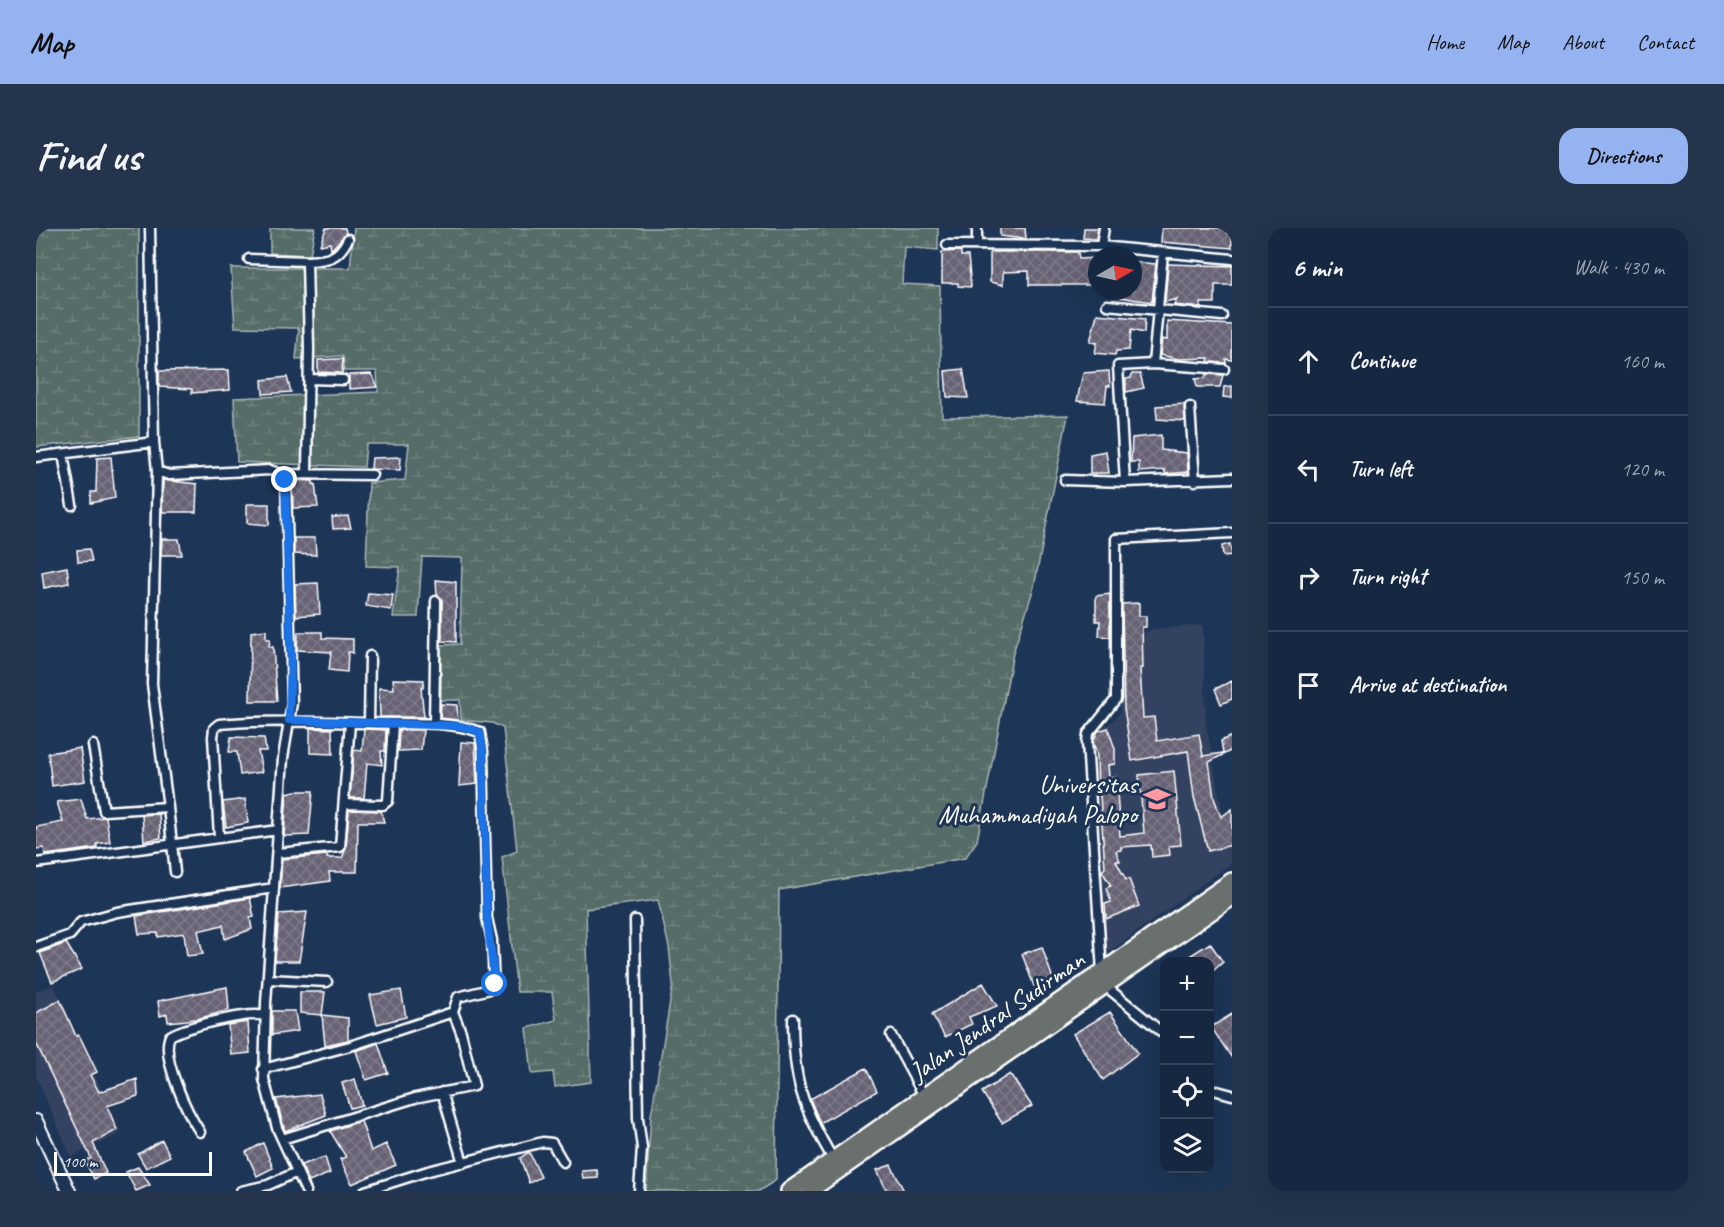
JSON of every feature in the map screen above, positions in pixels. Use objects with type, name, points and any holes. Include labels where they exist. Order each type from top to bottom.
[{"type":"highway","name":"Jalan Jendral Sudirman","points":[[808,1191],[1103,979],[1232,880]]},
{"type":"highway","name":"Jalan Jendral Sudirman","points":[[789,1191],[924,1096],[1232,897]]},
{"type":"street","points":[[150,228],[153,442],[157,471],[152,684],[175,872]]},
{"type":"street","points":[[977,228],[977,244]]},
{"type":"street","points":[[946,245],[1101,246],[1104,228]]},
{"type":"street","points":[[249,259],[307,261],[333,258],[341,252],[348,239]]},
{"type":"street","points":[[1142,251],[1232,259]]},
{"type":"street","points":[[1153,364],[1163,253]]},
{"type":"street","points":[[307,261],[309,379],[307,472]]},
{"type":"street","points":[[1107,305],[1222,316]]},
{"type":"street","points":[[1125,482],[1118,366],[1153,364],[1224,369]]},
{"type":"street","points":[[309,379],[343,381]]},
{"type":"street","points":[[1190,407],[1195,481]]},
{"type":"street","points":[[36,457],[153,442]]},
{"type":"street","points":[[63,454],[72,505]]},
{"type":"street","points":[[157,471],[169,475],[270,470],[281,474],[307,472],[372,475]]},
{"type":"street","points":[[281,474],[286,483],[292,703],[283,758],[263,1069],[267,1095],[282,1139],[306,1191]]},
{"type":"street","points":[[1065,480],[1125,482],[1232,478]]},
{"type":"street","points":[[1160,1030],[1103,979],[1087,742],[1088,734],[1116,699],[1116,539],[1232,533]]},
{"type":"street","points":[[434,724],[436,601]]},
{"type":"street","points":[[369,723],[370,656]]},
{"type":"street","points":[[219,837],[214,728],[219,724],[289,720],[434,724],[461,726],[480,732],[483,751],[487,918],[495,984],[492,989],[458,997],[453,1012],[475,1085],[397,1103],[282,1139]]},
{"type":"street","points":[[278,853],[339,848],[345,804],[350,723]]},
{"type":"street","points":[[345,804],[383,805],[388,801],[393,724]]},
{"type":"street","points":[[93,745],[104,811],[168,807]]},
{"type":"street","points":[[36,863],[278,830]]},
{"type":"street","points":[[36,947],[70,935],[81,922],[117,912],[274,888]]},
{"type":"street","points":[[635,920],[637,1100],[642,1148],[639,1191]]},
{"type":"street","points":[[268,979],[327,982]]},
{"type":"street","points":[[263,1069],[339,1049],[453,1012]]},
{"type":"street","points":[[200,1132],[182,1097],[172,1070],[168,1049],[170,1036],[216,1022],[254,1015],[266,1016]]},
{"type":"street","points":[[793,1019],[795,1070],[802,1099],[819,1137],[833,1159]]},
{"type":"street","points":[[891,1035],[924,1096]]},
{"type":"street","points":[[1214,1090],[1232,1095]]},
{"type":"street","points":[[442,1092],[463,1163]]},
{"type":"street","points":[[36,1121],[69,1191]]},
{"type":"street","points":[[365,1191],[428,1171],[547,1141],[552,1143],[563,1162]]},
{"type":"street","points":[[241,1191],[275,1183],[297,1172]]},
{"type":"shaded area","name":"Universitas Muhammadiyah Palopo","points":[[1203,625],[1206,724],[1232,863],[1106,954],[1089,736],[1096,729],[1112,722],[1120,713],[1119,643],[1153,629]]},
{"type":"shaded area","points":[[54,985],[121,1133],[71,1157],[36,1076],[36,991]]},
{"type":"green space","points":[[36,228],[139,228],[139,436],[36,447]]},
{"type":"green space","points":[[270,228],[315,228],[310,255],[270,253]]},
{"type":"green space","points":[[354,228],[938,228],[938,250],[904,247],[902,284],[940,286],[942,417],[1068,415],[1034,587],[1013,653],[977,841],[965,858],[779,890],[776,1180],[759,1191],[646,1191],[651,1115],[673,984],[669,947],[658,900],[586,909],[591,1082],[555,1087],[553,1072],[532,1074],[527,1028],[556,1020],[552,992],[517,992],[502,857],[517,851],[503,728],[492,723],[461,720],[460,700],[441,700],[441,645],[460,644],[462,558],[422,557],[418,617],[393,617],[400,567],[366,566],[369,483],[405,480],[409,444],[366,444],[364,467],[237,462],[234,398],[378,392],[377,371],[344,371],[342,356],[296,359],[299,328],[235,327],[231,268],[350,268]]},
{"type":"building","points":[[326,228],[345,228],[346,233],[331,250],[330,243],[320,245]]},
{"type":"building","points":[[1000,228],[1025,228],[1026,239],[1000,236]]},
{"type":"building","points":[[1084,228],[1098,228],[1096,239],[1083,238]]},
{"type":"building","points":[[1162,228],[1229,228],[1227,233],[1232,233],[1232,248],[1161,242]]},
{"type":"building","points":[[961,251],[961,256],[968,256],[971,287],[958,286],[958,283],[942,283],[942,252]]},
{"type":"building","points":[[990,252],[1078,252],[1079,259],[1088,258],[1088,285],[1029,285],[1029,271],[1003,272],[1003,285],[990,282]]},
{"type":"building","points":[[1142,263],[1156,264],[1152,302],[1139,300],[1142,300]]},
{"type":"building","points":[[1168,264],[1232,266],[1232,285],[1215,285],[1215,303],[1201,303],[1201,308],[1174,305],[1177,299],[1165,302]]},
{"type":"building","points":[[1097,314],[1145,319],[1144,333],[1131,330],[1129,350],[1116,351],[1115,355],[1095,353],[1097,343],[1090,342]]},
{"type":"building","points":[[1167,321],[1232,325],[1232,360],[1226,359],[1226,363],[1208,362],[1209,358],[1179,359],[1160,355],[1162,339],[1167,340]]},
{"type":"building","points":[[343,359],[342,373],[318,372],[318,360]]},
{"type":"building","points":[[963,369],[968,398],[947,397],[945,371]]},
{"type":"building","points":[[229,370],[230,390],[192,393],[192,389],[159,387],[159,371]]},
{"type":"building","points":[[1109,371],[1110,386],[1107,386],[1105,403],[1077,401],[1083,373]]},
{"type":"building","points":[[371,374],[378,387],[349,389],[349,375]]},
{"type":"building","points":[[1132,374],[1140,374],[1144,388],[1126,392],[1126,379],[1131,378]]},
{"type":"building","points":[[1206,374],[1223,375],[1220,387],[1197,387],[1195,379],[1205,378]]},
{"type":"building","points":[[287,377],[291,392],[263,394],[262,380]]},
{"type":"building","points":[[1232,386],[1232,398],[1223,397],[1224,387]]},
{"type":"building","points":[[1184,404],[1185,421],[1157,419],[1156,406]]},
{"type":"building","points":[[1161,435],[1161,450],[1187,453],[1188,472],[1165,474],[1165,470],[1139,472],[1139,462],[1131,462],[1132,438]]},
{"type":"building","points":[[1106,451],[1109,473],[1090,473],[1090,454]]},
{"type":"building","points":[[111,457],[115,498],[91,503],[91,492],[96,492],[97,458]]},
{"type":"building","points":[[401,457],[400,470],[371,469],[372,458]]},
{"type":"building","points":[[163,480],[197,484],[196,512],[162,512]]},
{"type":"building","points":[[292,480],[313,481],[318,507],[293,508]]},
{"type":"building","points":[[247,504],[269,504],[269,525],[247,523]]},
{"type":"building","points":[[348,516],[351,528],[333,529],[332,517]]},
{"type":"building","points":[[294,538],[315,538],[316,555],[294,554]]},
{"type":"building","points":[[162,539],[179,539],[182,555],[161,555]]},
{"type":"building","points":[[1230,544],[1232,555],[1223,556],[1222,546]]},
{"type":"building","points":[[89,549],[92,561],[78,562],[77,550]]},
{"type":"building","points":[[67,567],[69,583],[44,588],[42,572]]},
{"type":"building","points":[[436,580],[456,582],[456,642],[442,641],[442,601],[437,595]]},
{"type":"building","points":[[318,583],[320,614],[296,616],[295,584]]},
{"type":"building","points":[[368,593],[393,595],[391,610],[366,606]]},
{"type":"building","points":[[1110,594],[1110,637],[1099,636],[1100,621],[1096,621],[1096,596]]},
{"type":"building","points":[[1139,603],[1139,616],[1146,616],[1146,627],[1142,627],[1143,668],[1140,668],[1143,718],[1154,717],[1157,741],[1199,734],[1203,756],[1223,753],[1221,741],[1232,736],[1232,750],[1209,762],[1214,798],[1221,817],[1232,809],[1232,845],[1208,851],[1194,797],[1188,751],[1132,761],[1124,708],[1122,604]]},
{"type":"building","points":[[266,630],[266,639],[270,639],[269,647],[273,647],[277,701],[250,701],[251,632]]},
{"type":"building","points":[[298,632],[322,632],[322,638],[353,639],[353,653],[348,652],[347,672],[329,670],[331,652],[297,650]]},
{"type":"building","points":[[393,679],[424,680],[423,688],[421,688],[424,717],[380,717],[379,688],[394,689]]},
{"type":"building","points":[[1232,681],[1232,699],[1221,704],[1215,689]]},
{"type":"building","points":[[441,704],[457,705],[458,720],[440,718]]},
{"type":"building","points":[[310,728],[332,729],[333,754],[310,753]]},
{"type":"building","points":[[1108,728],[1115,749],[1115,764],[1108,765],[1109,777],[1116,777],[1120,836],[1144,833],[1139,775],[1174,771],[1181,845],[1169,846],[1170,855],[1152,857],[1151,845],[1121,847],[1121,850],[1116,851],[1120,861],[1116,861],[1126,880],[1129,879],[1139,906],[1106,919],[1105,904],[1111,902],[1106,888],[1111,886],[1102,871],[1105,868],[1100,795],[1098,795],[1097,755],[1093,742],[1098,731]]},
{"type":"building","points":[[364,729],[386,730],[385,751],[381,751],[382,765],[367,763],[364,798],[350,798],[354,750],[362,751]]},
{"type":"building","points":[[399,730],[423,730],[421,750],[398,751]]},
{"type":"building","points":[[231,737],[264,738],[266,751],[258,751],[262,772],[240,775],[237,752],[229,752]]},
{"type":"building","points":[[461,742],[475,743],[477,784],[459,786]]},
{"type":"building","points":[[80,748],[85,781],[52,786],[48,753]]},
{"type":"building","points":[[313,791],[309,835],[284,836],[287,793]]},
{"type":"building","points":[[81,799],[87,819],[106,817],[110,842],[97,844],[97,848],[45,855],[44,848],[36,849],[36,827],[63,822],[57,802]]},
{"type":"building","points":[[245,799],[248,823],[226,827],[223,802]]},
{"type":"building","points":[[349,810],[381,811],[384,822],[358,822],[357,872],[329,872],[330,881],[280,888],[282,859],[327,855],[327,858],[342,858],[346,848]]},
{"type":"building","points":[[159,814],[161,838],[144,841],[142,815]]},
{"type":"building","points":[[250,898],[254,917],[250,918],[252,929],[225,939],[223,925],[198,931],[203,954],[187,956],[184,933],[158,937],[158,933],[139,934],[136,916]]},
{"type":"building","points":[[307,912],[299,961],[275,961],[279,914]]},
{"type":"building","points":[[66,943],[82,969],[52,982],[40,953]]},
{"type":"building","points":[[1210,943],[1223,962],[1214,970],[1214,957],[1188,957]]},
{"type":"building","points":[[1042,947],[1053,979],[1034,986],[1022,954]]},
{"type":"building","points":[[983,983],[997,1006],[969,1017],[972,1024],[945,1037],[932,1014]]},
{"type":"building","points":[[227,987],[229,1010],[197,1019],[168,1022],[167,1014],[160,1016],[158,1001]]},
{"type":"building","points":[[401,990],[406,1017],[377,1024],[370,995]]},
{"type":"building","points":[[300,992],[325,992],[322,1015],[300,1013]]},
{"type":"building","points":[[60,1000],[76,1036],[79,1035],[97,1072],[90,1075],[99,1092],[137,1079],[138,1096],[107,1106],[117,1130],[93,1143],[106,1173],[94,1179],[85,1161],[91,1158],[36,1043],[36,1013]]},
{"type":"building","points":[[272,1011],[295,1011],[298,1031],[272,1035]]},
{"type":"building","points":[[1110,1012],[1138,1053],[1103,1080],[1073,1034]]},
{"type":"building","points":[[1232,1014],[1232,1058],[1214,1031],[1214,1025]]},
{"type":"building","points":[[322,1015],[348,1018],[348,1040],[325,1045]]},
{"type":"building","points":[[248,1022],[250,1053],[231,1055],[228,1025]]},
{"type":"building","points":[[378,1043],[388,1073],[366,1080],[356,1051]]},
{"type":"building","points":[[866,1068],[877,1091],[820,1123],[810,1099]]},
{"type":"building","points":[[1010,1074],[1032,1106],[1002,1123],[982,1092]]},
{"type":"building","points":[[355,1079],[362,1105],[350,1108],[342,1083]]},
{"type":"building","points":[[320,1094],[326,1115],[285,1131],[276,1099]]},
{"type":"building","points":[[361,1121],[371,1151],[386,1144],[396,1165],[352,1184],[340,1159],[346,1157],[330,1131]]},
{"type":"building","points":[[162,1140],[170,1156],[146,1168],[138,1154]]},
{"type":"building","points":[[263,1143],[273,1168],[257,1176],[246,1152]]},
{"type":"building","points":[[529,1152],[541,1177],[529,1183],[520,1158]]},
{"type":"building","points":[[325,1157],[330,1173],[309,1182],[301,1165]]},
{"type":"building","points":[[891,1165],[904,1191],[887,1191],[877,1170]]},
{"type":"building","points":[[138,1167],[150,1185],[136,1191],[126,1172]]},
{"type":"building","points":[[597,1170],[598,1178],[583,1179],[582,1171]]},
{"type":"place","name":"Universitas Muhammadiyah Palopo","points":[[1157,799]]},
{"type":"route","points":[[285,480],[292,703],[289,720],[434,724],[461,726],[480,732],[483,751],[487,918],[492,940],[495,984]]}]
